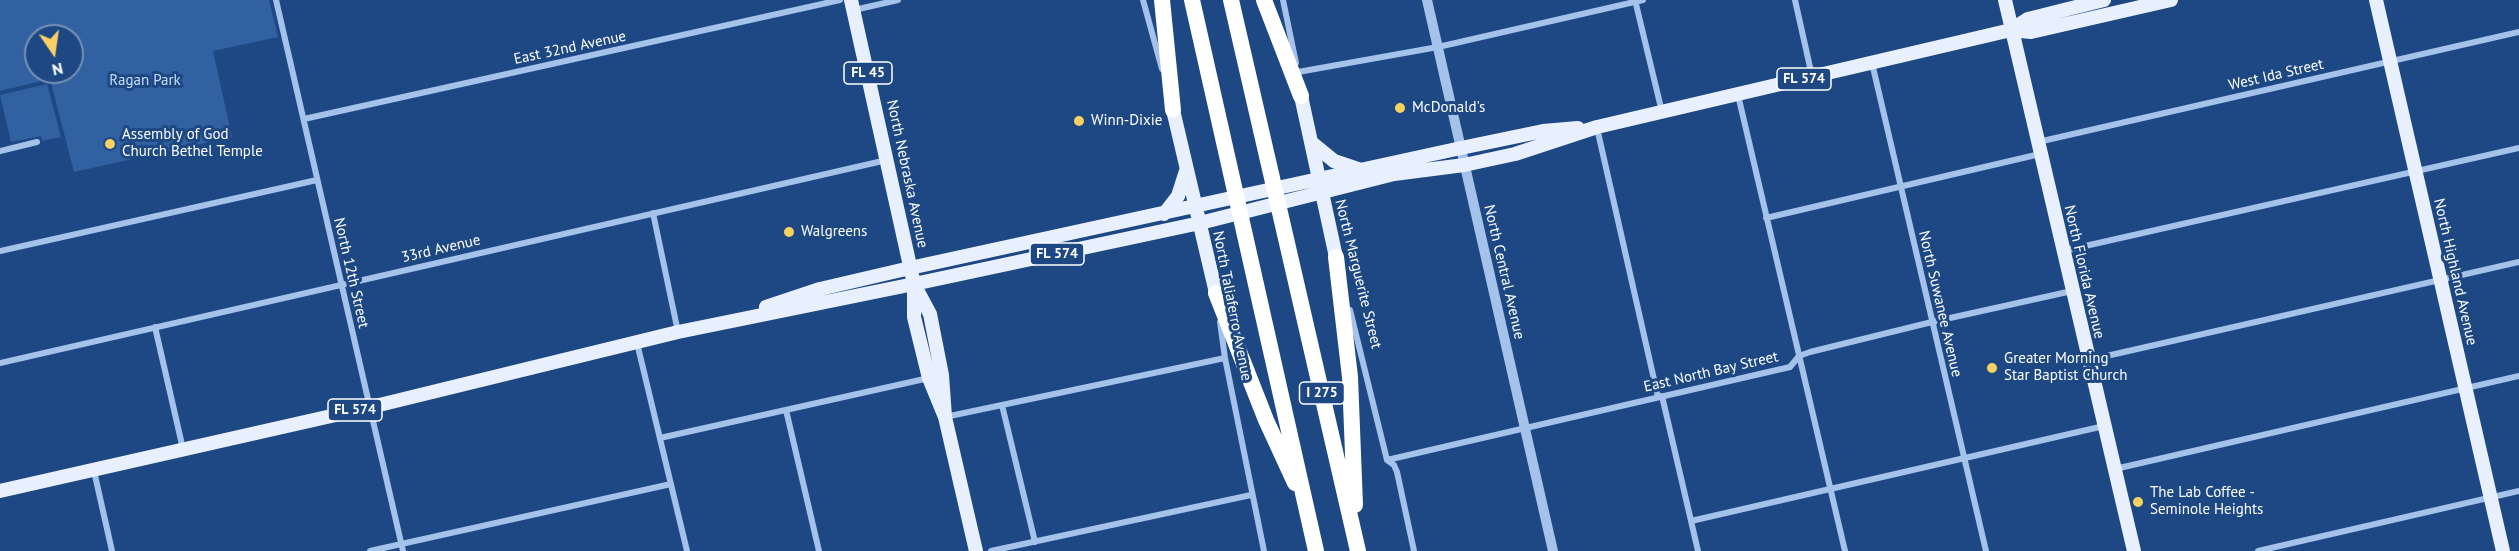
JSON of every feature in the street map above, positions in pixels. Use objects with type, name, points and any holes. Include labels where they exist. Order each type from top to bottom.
[{"type":"highway","points":[[1162,0],[1173,110]]},
{"type":"highway","name":"I 275","points":[[1192,0],[1316,551]]},
{"type":"highway","name":"I 275","points":[[1231,0],[1357,548]]},
{"type":"highway","points":[[1264,0],[1302,96]]},
{"type":"highway","points":[[1336,257],[1350,377],[1357,548]]},
{"type":"highway","points":[[1216,293],[1277,445],[1307,509]]},
{"type":"main road","name":"North Florida Avenue","points":[[2004,0],[2134,551]]},
{"type":"main road","name":"FL 574","points":[[2012,30],[2028,19],[2104,0]]},
{"type":"main road","name":"FL 574","points":[[710,326],[820,290],[910,268],[1196,207],[1320,185],[1464,165],[1533,150],[1597,127],[2012,30],[2031,32],[2171,0]]},
{"type":"main road","name":"North Highland Avenue","points":[[2376,0],[2503,551]]},
{"type":"main road","name":"North Nebraska Avenue","points":[[852,5],[914,284],[930,314],[942,375],[945,417],[976,551]]},
{"type":"main road","name":"North Marguerite Street","points":[[1302,96],[1336,257]]},
{"type":"main road","name":"North Taliaferro Avenue","points":[[1173,110],[1216,293]]},
{"type":"main road","name":"FL 574","points":[[0,490],[371,407],[678,332],[1200,223],[1360,170],[1543,131],[1597,127]]},
{"type":"main road","points":[[1312,143],[1334,161],[1360,170]]},
{"type":"main road","points":[[1164,214],[1179,195],[1186,169]]},
{"type":"main road","name":"North Nebraska Avenue","points":[[914,284],[914,317],[929,378],[945,417]]},
{"type":"street","name":"North 12th Street","points":[[276,0],[403,548]]},
{"type":"street","name":"East 32nd Avenue","points":[[304,119],[840,0]]},
{"type":"street","points":[[852,5],[898,0]]},
{"type":"street","name":"North Taliaferro Avenue","points":[[1143,0],[1173,110]]},
{"type":"street","name":"North Marguerite Street","points":[[1282,0],[1302,96]]},
{"type":"street","name":"North Central Avenue","points":[[1427,0],[1553,551]]},
{"type":"street","points":[[1298,72],[1438,47],[1643,0]]},
{"type":"street","points":[[1795,0],[1812,77]]},
{"type":"street","points":[[1635,1],[1662,112]]},
{"type":"street","name":"West Ida Street","points":[[1766,218],[1900,187],[2039,148],[2519,32]]},
{"type":"street","name":"North Suwanee Avenue","points":[[1872,63],[1986,551]]},
{"type":"street","points":[[1738,94],[1845,551]]},
{"type":"street","points":[[1597,127],[1698,551]]},
{"type":"street","points":[[0,151],[38,142]]},
{"type":"street","points":[[2062,252],[2519,148]]},
{"type":"street","name":"33rd Avenue","points":[[0,363],[887,159]]},
{"type":"street","points":[[0,251],[317,180]]},
{"type":"street","points":[[653,213],[678,332]]},
{"type":"street","name":"North Marguerite Street","points":[[1336,257],[1387,460],[1394,465],[1397,472],[1414,551]]},
{"type":"street","points":[[2088,360],[2519,262]]},
{"type":"street","name":"East North Bay Street","points":[[1387,460],[1790,366],[1799,357],[1932,322],[2072,291]]},
{"type":"street","name":"North Taliaferro Avenue","points":[[1216,293],[1225,357],[1264,551]]},
{"type":"street","points":[[155,327],[183,449]]},
{"type":"street","points":[[637,343],[687,551]]},
{"type":"street","points":[[945,417],[1225,357]]},
{"type":"street","points":[[2114,469],[2519,376]]},
{"type":"street","points":[[660,438],[929,378]]},
{"type":"street","points":[[1002,405],[1035,542]]},
{"type":"street","points":[[786,410],[819,551]]},
{"type":"street","points":[[1691,521],[2104,426]]},
{"type":"street","points":[[93,470],[112,551]]},
{"type":"street","points":[[370,551],[403,548],[671,484]]},
{"type":"street","points":[[2258,551],[2519,490]]},
{"type":"street","points":[[991,551],[1251,495]]},
{"type":"green space","name":"Ragan Park","points":[[0,0],[269,0],[278,37],[213,51],[232,137],[74,172],[51,84],[84,84],[84,24],[24,24],[24,84],[29,84],[0,91]]},
{"type":"green space","points":[[47,84],[61,137],[42,141],[41,136],[11,142],[0,95]]},
{"type":"place","name":"McDonald's","points":[[1400,108]]},
{"type":"place","name":"Winn-Dixie","points":[[1079,121]]},
{"type":"place","name":"Assembly of God Church Bethel Temple","points":[[110,144]]},
{"type":"place","name":"Walgreens","points":[[789,232]]},
{"type":"place","name":"Greater Morning Star Baptist Church","points":[[1992,368]]},
{"type":"place","name":"The Lab Coffee - Seminole Heights","points":[[2138,502]]}]
